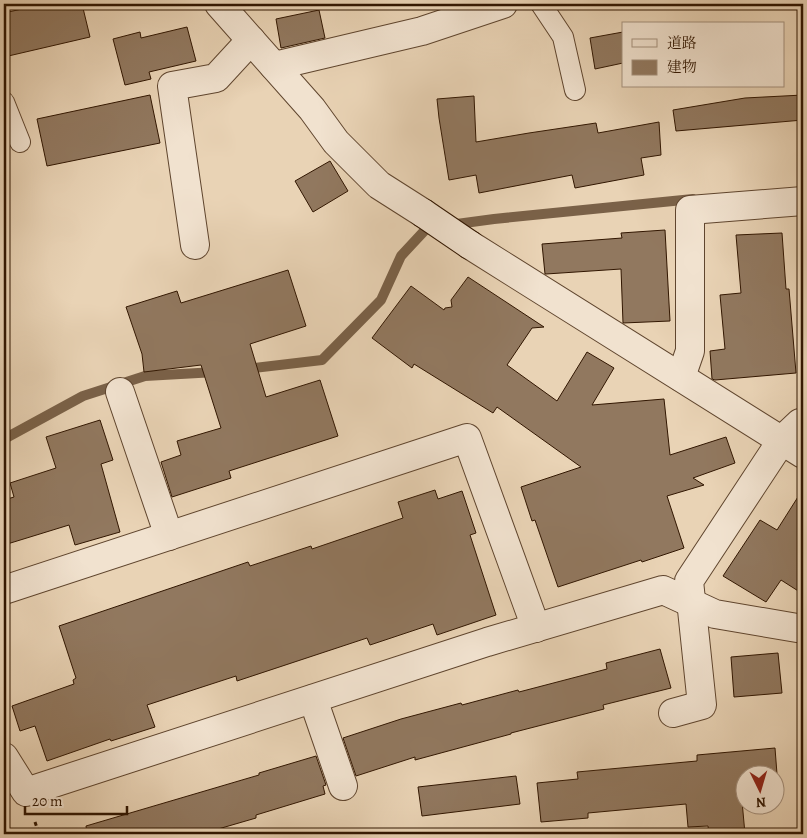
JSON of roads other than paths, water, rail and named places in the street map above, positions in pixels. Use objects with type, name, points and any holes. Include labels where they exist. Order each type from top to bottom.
[{"type":"street","points":[[219,4],[312,109],[336,142],[379,185],[470,245],[793,447]]},
{"type":"street","points":[[274,66],[422,31],[503,4]]},
{"type":"street","points":[[195,245],[172,86],[216,78],[251,40]]},
{"type":"street","points":[[681,377],[690,351],[690,210],[803,201]]},
{"type":"street","points":[[120,392],[169,536]]},
{"type":"street","points":[[673,714],[702,705],[689,582],[793,447],[800,423],[803,423]]},
{"type":"street","points":[[4,590],[467,438],[536,628]]},
{"type":"street","points":[[8,772],[26,792],[487,642],[663,590],[715,614],[803,629]]},
{"type":"street","points":[[313,699],[343,786]]},
{"type":"lane","points":[[541,4],[563,37],[575,90]]},
{"type":"lane","points":[[4,102],[20,142]]},
{"type":"waterway","points":[[245,369],[322,360],[381,300],[401,256],[427,228],[494,219],[693,199]]},
{"type":"waterway","points":[[4,439],[83,396],[145,376],[216,372]]}]
